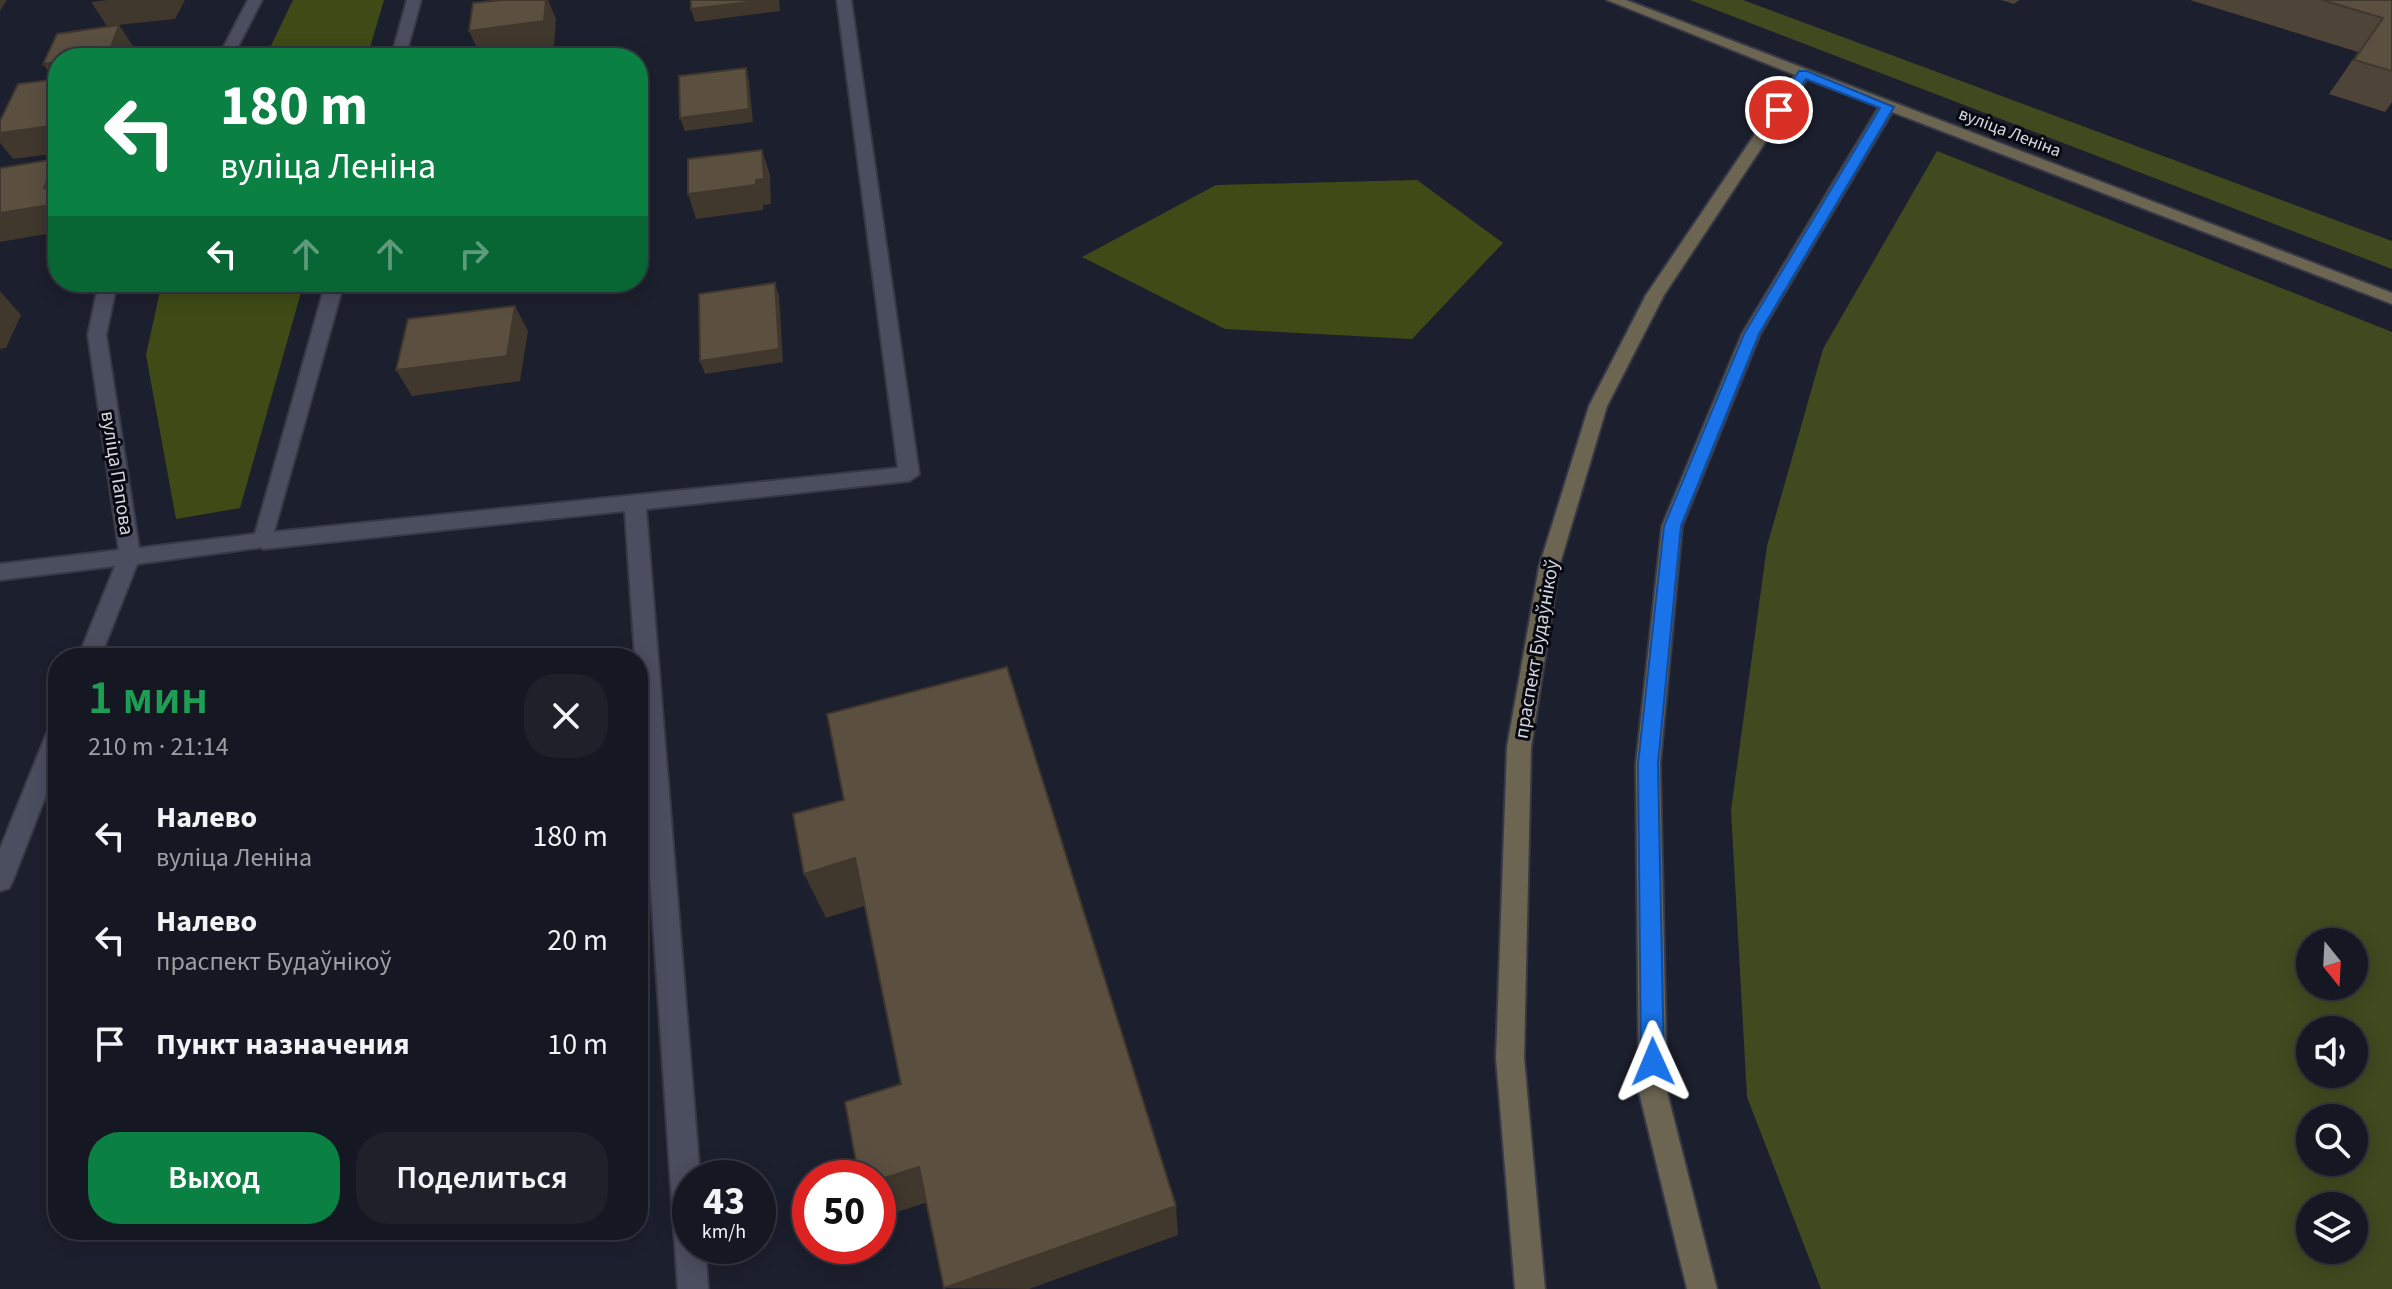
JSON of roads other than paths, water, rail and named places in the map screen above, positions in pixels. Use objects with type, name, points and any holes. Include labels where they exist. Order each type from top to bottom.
[{"type":"main road","name":"вуліца Леніна","points":[[1614,0],[2392,299]]},
{"type":"main road","name":"праспект Будаўнікоў","points":[[1530,1289],[1510,1058],[1519,747],[1549,567],[1598,406],[1612,378],[1655,295],[1803,74]]},
{"type":"main road","points":[[1702,1289],[1653,1092],[1648,764],[1672,526],[1751,334],[1887,107]]},
{"type":"street","points":[[230,48],[255,0]]},
{"type":"street","points":[[401,48],[414,0]]},
{"type":"street","points":[[0,572],[130,555],[909,474],[844,0]]},
{"type":"street","name":"вуліца Папова","points":[[93,648],[130,555],[97,335],[106,292]]},
{"type":"street","points":[[263,541],[332,292]]},
{"type":"street","points":[[635,503],[646,648]]},
{"type":"street","points":[[648,678],[684,1160]]},
{"type":"street","points":[[0,880],[48,760]]},
{"type":"street","points":[[691,1264],[693,1289]]}]
